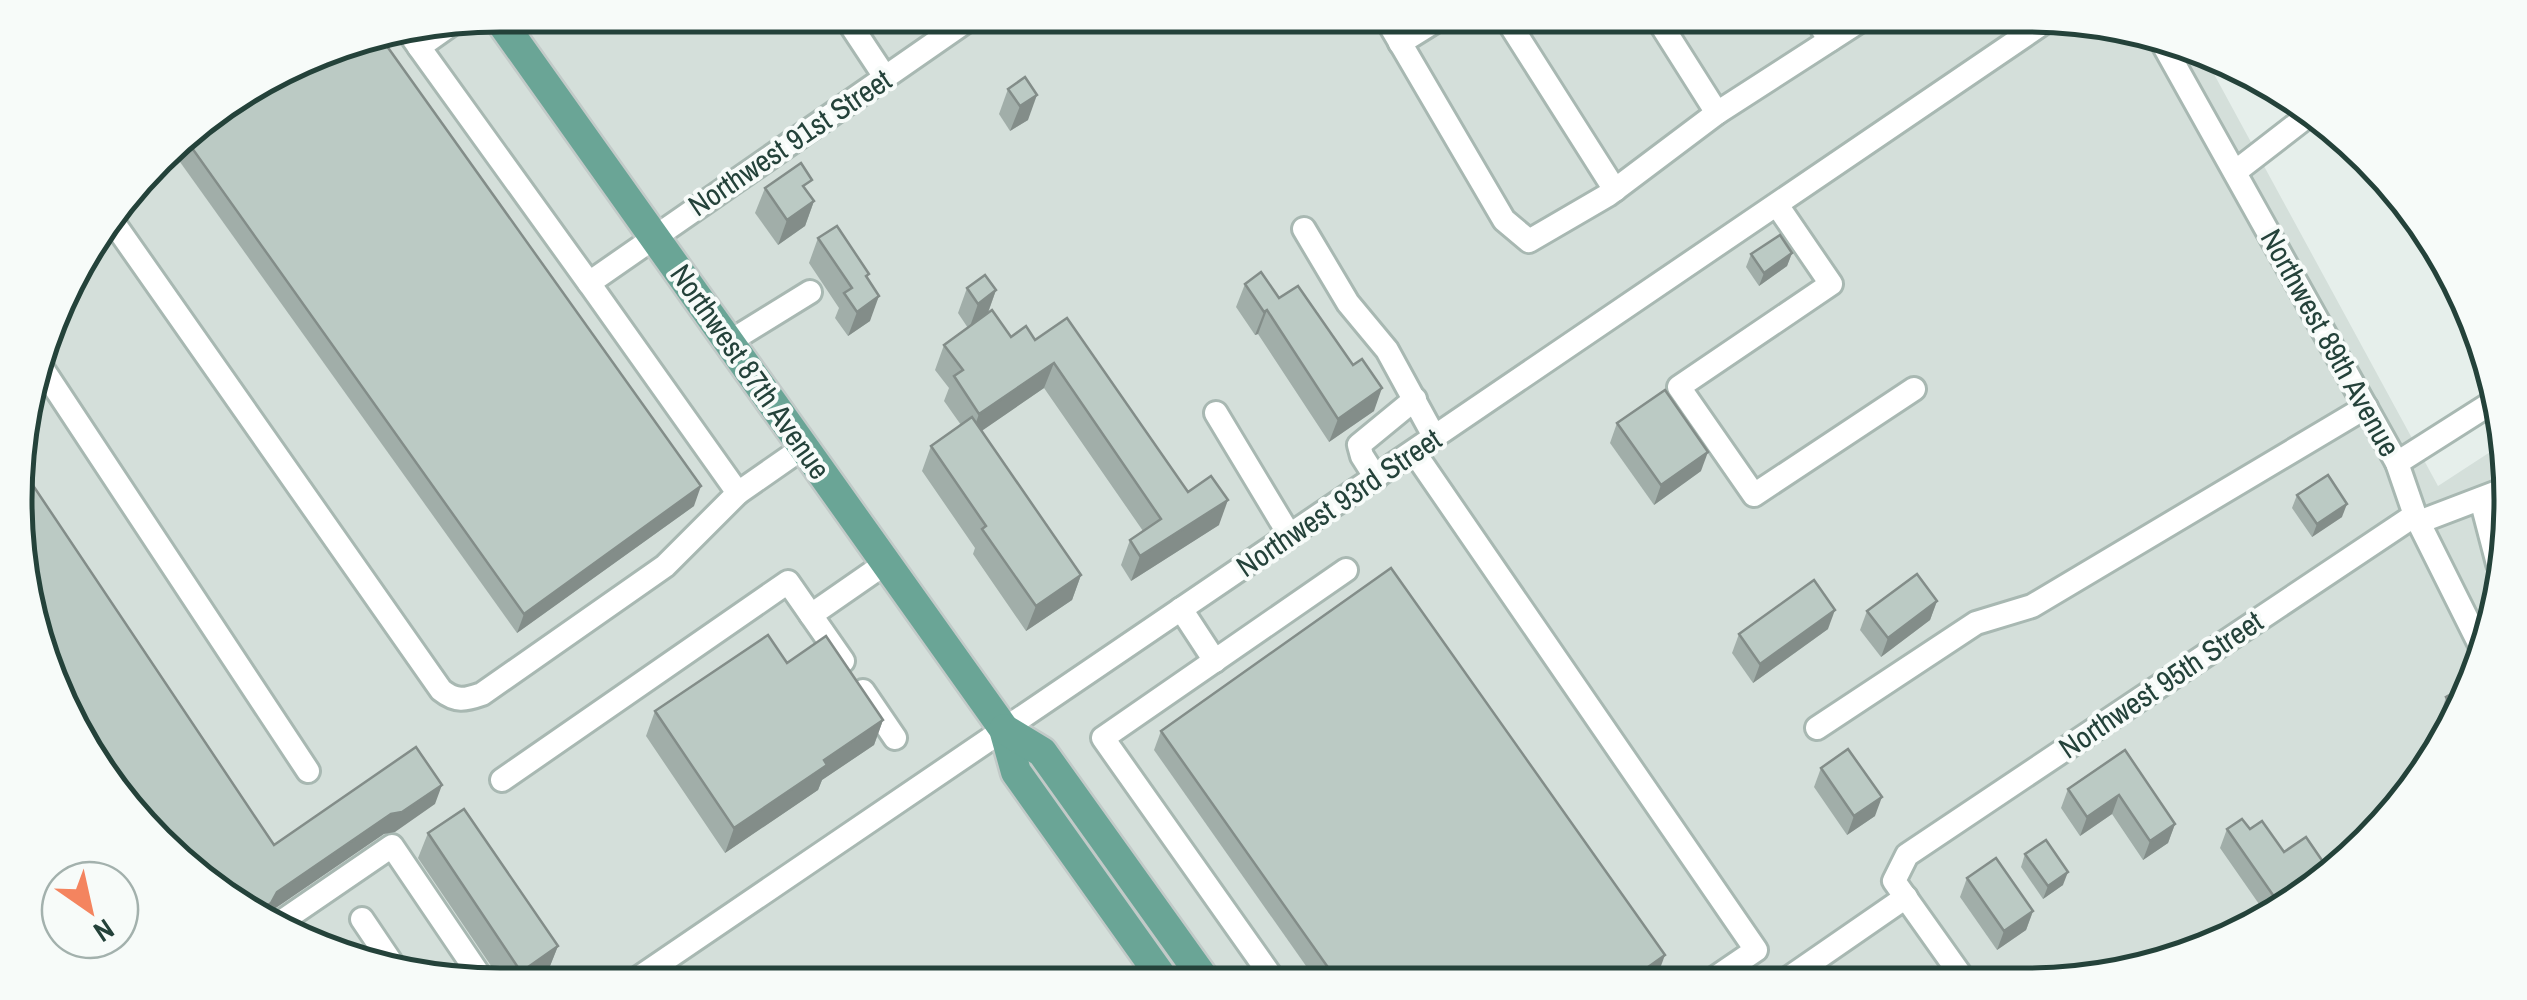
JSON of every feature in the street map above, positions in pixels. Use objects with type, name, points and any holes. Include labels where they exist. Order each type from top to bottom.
[{"type":"main road","name":"Northwest 87th Avenue","points":[[508,32],[1004,729],[1016,772],[1155,968]]},
{"type":"main road","name":"Northwest 87th Avenue","points":[[1004,729],[1042,752],[1196,968]]},
{"type":"street","points":[[855,32],[885,77]]},
{"type":"street","name":"Northwest 91st Street","points":[[589,283],[951,32]]},
{"type":"street","points":[[1394,32],[1504,220],[1528,241],[1615,190],[1718,112],[1843,32]]},
{"type":"street","points":[[1400,43],[1417,32]]},
{"type":"street","points":[[1515,32],[1615,190]]},
{"type":"street","points":[[1666,32],[1718,112]]},
{"type":"street","points":[[1825,32],[1830,40]]},
{"type":"street","name":"Northwest 93rd Street","points":[[653,968],[2030,32]]},
{"type":"street","points":[[414,40],[738,493]]},
{"type":"street","name":"Northwest 89th Avenue","points":[[2169,54],[2397,462],[2417,518],[2475,634]]},
{"type":"street","points":[[2235,172],[2301,121]]},
{"type":"street","points":[[1777,205],[1831,284],[1679,386],[1754,495],[1914,389]]},
{"type":"street","points":[[1304,228],[1348,303],[1387,350],[1435,438]]},
{"type":"street","points":[[119,229],[441,690],[452,700],[482,694],[652,576],[700,534],[738,493],[804,448]]},
{"type":"street","points":[[729,342],[810,292]]},
{"type":"street","points":[[48,378],[308,771]]},
{"type":"street","points":[[1376,478],[1359,444],[1414,400]]},
{"type":"street","points":[[1816,728],[1976,623],[2032,606],[2366,406]]},
{"type":"street","points":[[2397,462],[2485,407]]},
{"type":"street","points":[[1216,414],[1290,536]]},
{"type":"street","points":[[1414,452],[1756,950],[1730,968]]},
{"type":"street","name":"Northwest 95th Street","points":[[1906,898],[1894,881],[1907,855],[2417,518],[2494,494]]},
{"type":"street","points":[[2481,499],[2492,542]]},
{"type":"street","points":[[811,615],[886,563]]},
{"type":"street","points":[[1265,968],[1103,738],[1346,570]]},
{"type":"street","points":[[502,780],[788,582],[895,738]]},
{"type":"street","points":[[1181,609],[1215,660]]},
{"type":"street","points":[[289,917],[392,846],[474,966]]},
{"type":"street","points":[[1804,968],[1906,898],[1957,968]]},
{"type":"street","points":[[362,919],[385,953]]},
{"type":"shaded area","points":[[500,32],[2027,32],[2088,36],[2148,48],[2212,71],[2438,486],[2492,451],[2491,561],[2479,621],[2446,707],[2398,785],[2358,831],[2312,871],[2234,919],[2148,952],[2088,964],[2027,968],[500,968],[439,964],[379,952],[321,932],[240,889],[169,831],[129,785],[95,734],[57,650],[36,561],[32,500],[41,409],[68,321],[111,240],[169,169],[240,111],[321,68],[409,41]]},
{"type":"building","points":[[387,46],[701,486],[524,614],[192,149],[266,95],[321,68],[379,48]]},
{"type":"building","points":[[1025,77],[1037,95],[1020,106],[1008,89]]},
{"type":"building","points":[[801,163],[812,180],[803,186],[814,201],[787,220],[765,188]]},
{"type":"building","points":[[837,226],[879,296],[857,312],[844,293],[852,288],[818,238]]},
{"type":"building","points":[[1780,235],[1792,253],[1764,273],[1751,254]]},
{"type":"building","points":[[1261,272],[1279,298],[1298,286],[1353,365],[1362,359],[1382,388],[1338,419],[1267,310],[1264,312],[1245,284]]},
{"type":"building","points":[[985,275],[996,290],[978,304],[967,288]]},
{"type":"building","points":[[992,310],[1011,337],[1026,326],[1035,340],[1067,318],[1188,492],[1211,476],[1228,500],[1140,556],[1130,540],[1161,519],[1054,363],[979,414],[954,376],[963,370],[944,345]]},
{"type":"building","points":[[1665,390],[1708,452],[1661,485],[1617,423]]},
{"type":"building","points":[[972,417],[1081,575],[1036,606],[931,446]]},
{"type":"building","points":[[2328,475],[2347,504],[2317,524],[2297,495]]},
{"type":"building","points":[[33,485],[274,845],[416,747],[442,785],[402,812],[391,814],[277,892],[267,905],[240,889],[169,831],[129,785],[95,734],[68,679],[48,621],[36,561]]},
{"type":"building","points":[[1391,568],[1665,955],[1647,968],[1328,968],[1161,731]]},
{"type":"building","points":[[1917,574],[1937,601],[1888,638],[1867,611]]},
{"type":"building","points":[[1814,580],[1835,610],[1760,664],[1739,634]]},
{"type":"building","points":[[768,635],[787,663],[826,636],[883,720],[824,760],[827,765],[734,828],[655,711]]},
{"type":"building","points":[[1848,749],[1882,797],[1854,816],[1821,768]]},
{"type":"building","points":[[2125,750],[2175,824],[2150,841],[2119,795],[2087,817],[2068,789]]},
{"type":"building","points":[[464,809],[558,946],[527,968],[518,968],[428,833]]},
{"type":"building","points":[[2242,819],[2250,829],[2262,821],[2284,852],[2306,837],[2323,862],[2274,897],[2227,829]]},
{"type":"building","points":[[2046,840],[2068,872],[2048,886],[2025,854]]},
{"type":"building","points":[[1996,858],[2033,911],[2004,931],[1967,878]]}]
